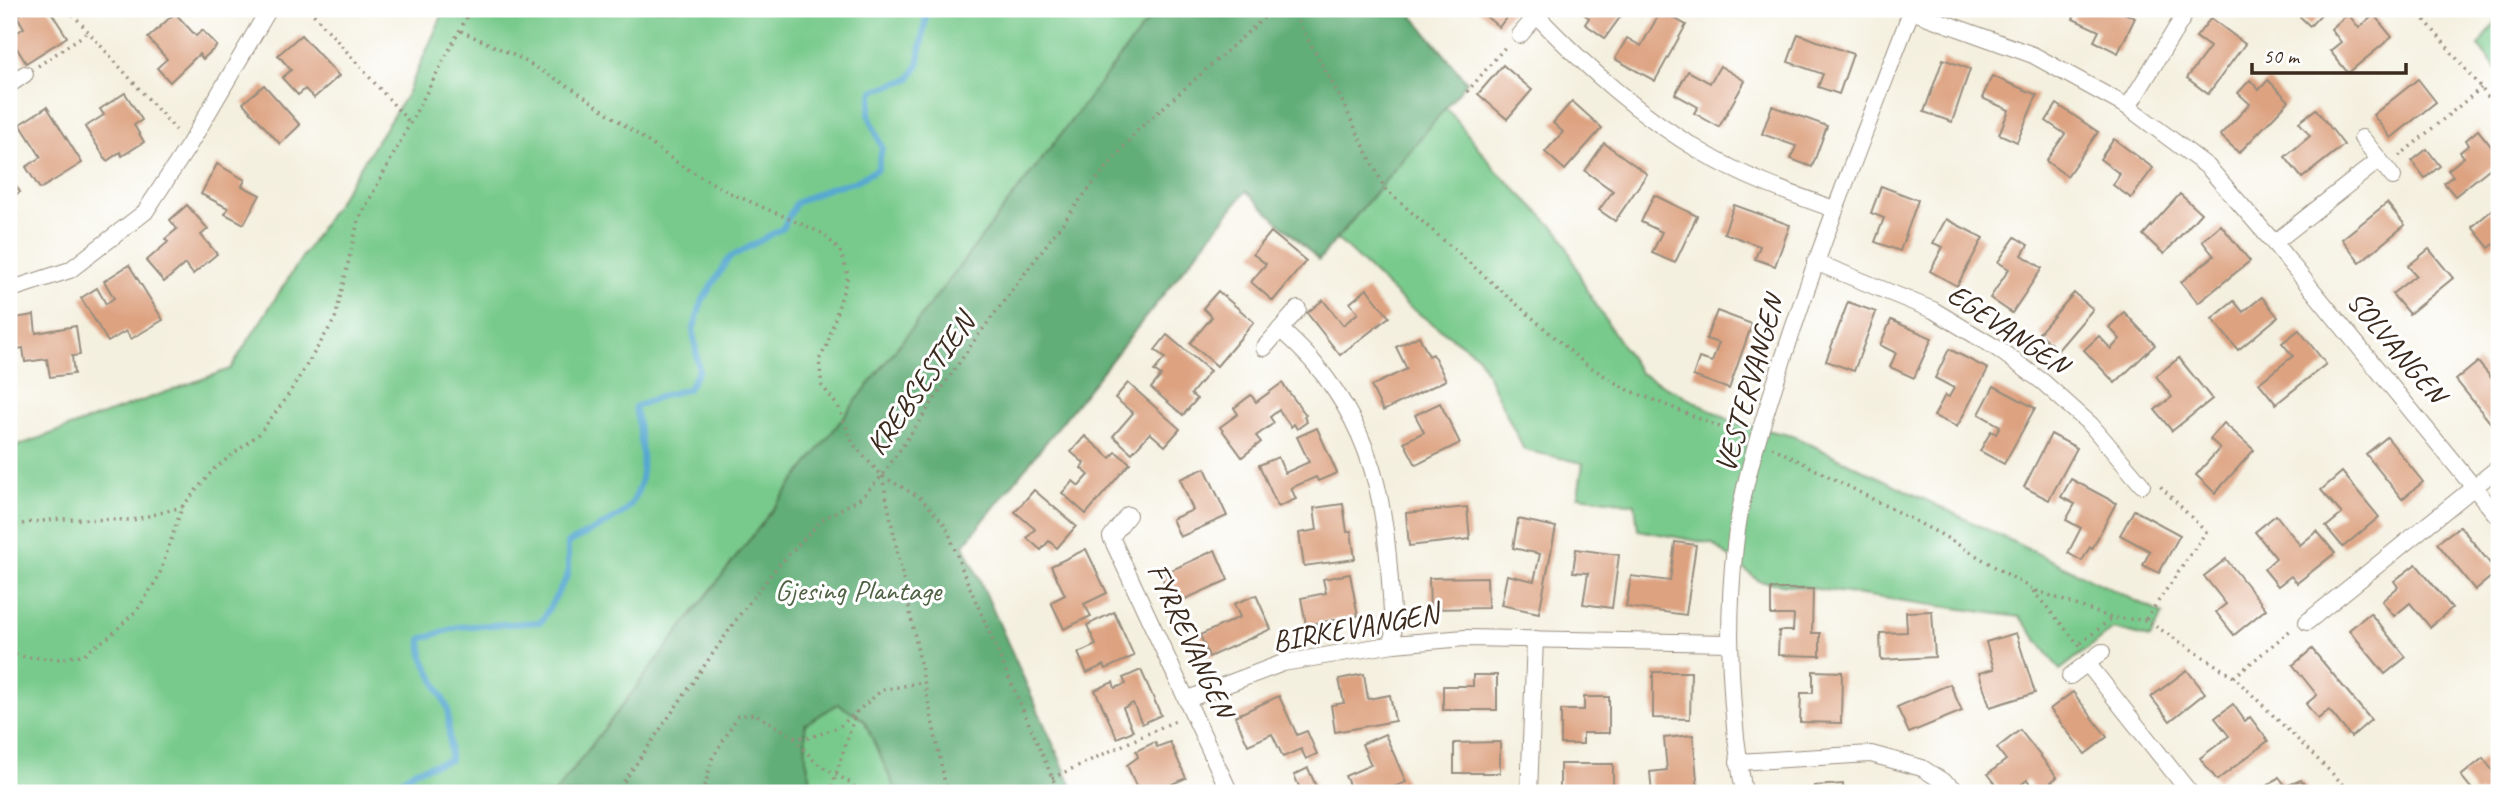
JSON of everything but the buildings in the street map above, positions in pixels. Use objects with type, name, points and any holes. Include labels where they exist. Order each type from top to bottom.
[{"type":"street","points":[[9,290],[70,270],[145,212],[189,145],[269,9]]},
{"type":"street","points":[[2128,107],[2188,9]]},
{"type":"street","name":"VESTERVANGEN","points":[[1744,793],[1738,762],[1730,643],[1735,544],[1756,442],[1834,209],[1911,10]]},
{"type":"street","name":"SOLVANGEN","points":[[1911,10],[2033,55],[2128,107],[2208,167],[2274,243],[2499,518]]},
{"type":"street","points":[[1521,35],[1540,12],[1587,67],[1642,113],[1702,153],[1767,185],[1834,209]]},
{"type":"street","points":[[9,85],[25,74]]},
{"type":"street","points":[[2362,138],[2393,177]]},
{"type":"street","points":[[2274,243],[2379,160]]},
{"type":"street","name":"EGEVANGEN","points":[[1815,262],[1933,310],[1998,349],[2043,382],[2091,425],[2142,485]]},
{"type":"street","points":[[1264,348],[1298,309]]},
{"type":"street","points":[[1280,329],[1321,372],[1343,401],[1364,444],[1379,489],[1387,536],[1394,644]]},
{"type":"street","points":[[2307,622],[2499,467]]},
{"type":"street","name":"FYRREVANGEN","points":[[1128,515],[1111,537],[1230,793]]},
{"type":"street","name":"BIRKEVANGEN","points":[[1188,699],[1283,663],[1394,644],[1465,638],[1730,643]]},
{"type":"street","points":[[1529,793],[1535,639]]},
{"type":"street","points":[[2070,676],[2102,652]]},
{"type":"street","points":[[2087,663],[2190,793]]},
{"type":"street","points":[[1738,762],[1871,754],[1922,768],[1961,793]]},
{"type":"path","points":[[68,9],[189,145]]},
{"type":"path","points":[[309,9],[410,123]]},
{"type":"path","points":[[9,652],[25,657],[61,659],[84,654],[111,635],[138,609],[159,576],[182,508],[214,469],[259,434],[285,400],[335,319],[358,220],[471,9]]},
{"type":"path","name":"KREBSESTIEN","points":[[617,793],[741,612],[778,566],[822,520],[862,497],[882,476],[974,341],[1083,196],[1138,130],[1274,9]]},
{"type":"path","points":[[1291,9],[1340,97],[1385,189],[1584,363],[1624,388],[1756,442],[1780,449],[1930,529],[2032,589],[2112,618],[2146,620],[2234,677],[2352,793]]},
{"type":"path","points":[[2416,9],[2499,110]]},
{"type":"path","points":[[461,31],[518,57],[575,90],[682,166],[728,192],[824,234],[840,251],[848,275],[827,345],[819,360],[822,386],[838,406],[853,444],[882,476],[920,498],[946,526],[1059,793]]},
{"type":"path","points":[[25,74],[88,32]]},
{"type":"path","points":[[1467,92],[1516,35],[1521,35]]},
{"type":"path","points":[[2379,160],[2397,158],[2481,88]]},
{"type":"path","points":[[882,476],[947,793]]},
{"type":"path","points":[[2142,485],[2157,483],[2206,532],[2146,620]]},
{"type":"path","points":[[9,529],[25,523],[62,519],[134,520],[182,508]]},
{"type":"path","points":[[2032,589],[2079,644],[2087,663]]},
{"type":"path","points":[[2079,644],[2112,618]]},
{"type":"path","points":[[2234,677],[2296,625],[2307,622]]},
{"type":"path","points":[[793,736],[809,738],[839,727],[882,690],[924,682]]},
{"type":"path","points":[[1052,778],[1179,720],[1188,699]]},
{"type":"path","points":[[831,793],[857,710]]},
{"type":"path","points":[[703,793],[712,760],[738,716],[755,714],[793,736],[816,763],[851,783],[859,793]]},
{"type":"green space","points":[[445,9],[1157,9],[555,793],[9,793],[9,449],[230,369],[407,94]]},
{"type":"green space","name":"Gjesing Plantage","points":[[1157,9],[1416,9],[1412,15],[1467,82],[1319,260],[1246,191],[964,545],[1075,793],[897,793],[864,720],[838,704],[805,724],[806,759],[814,793],[555,793]]},
{"type":"green space","points":[[2499,17],[2499,72],[2478,46]]},
{"type":"green space","points":[[1446,107],[1497,171],[1561,234],[1587,291],[1640,373],[1735,423],[1793,436],[2163,614],[2150,638],[2113,629],[2060,670],[2020,617],[1759,581],[1713,544],[1638,530],[1635,504],[1578,496],[1583,463],[1524,450],[1478,356],[1408,306],[1337,239]]},
{"type":"green space","points":[[838,704],[864,720],[897,793],[814,793],[806,759],[805,724]]},
{"type":"waterway","points":[[382,793],[416,770],[450,760],[448,709],[423,657],[421,639],[458,627],[541,622],[568,575],[568,543],[614,519],[625,511],[633,500],[642,475],[640,434],[635,407],[688,389],[699,370],[693,331],[702,301],[729,258],[783,228],[796,203],[831,187],[854,182],[878,169],[882,148],[869,115],[873,91],[909,79],[918,66],[929,9]]}]
